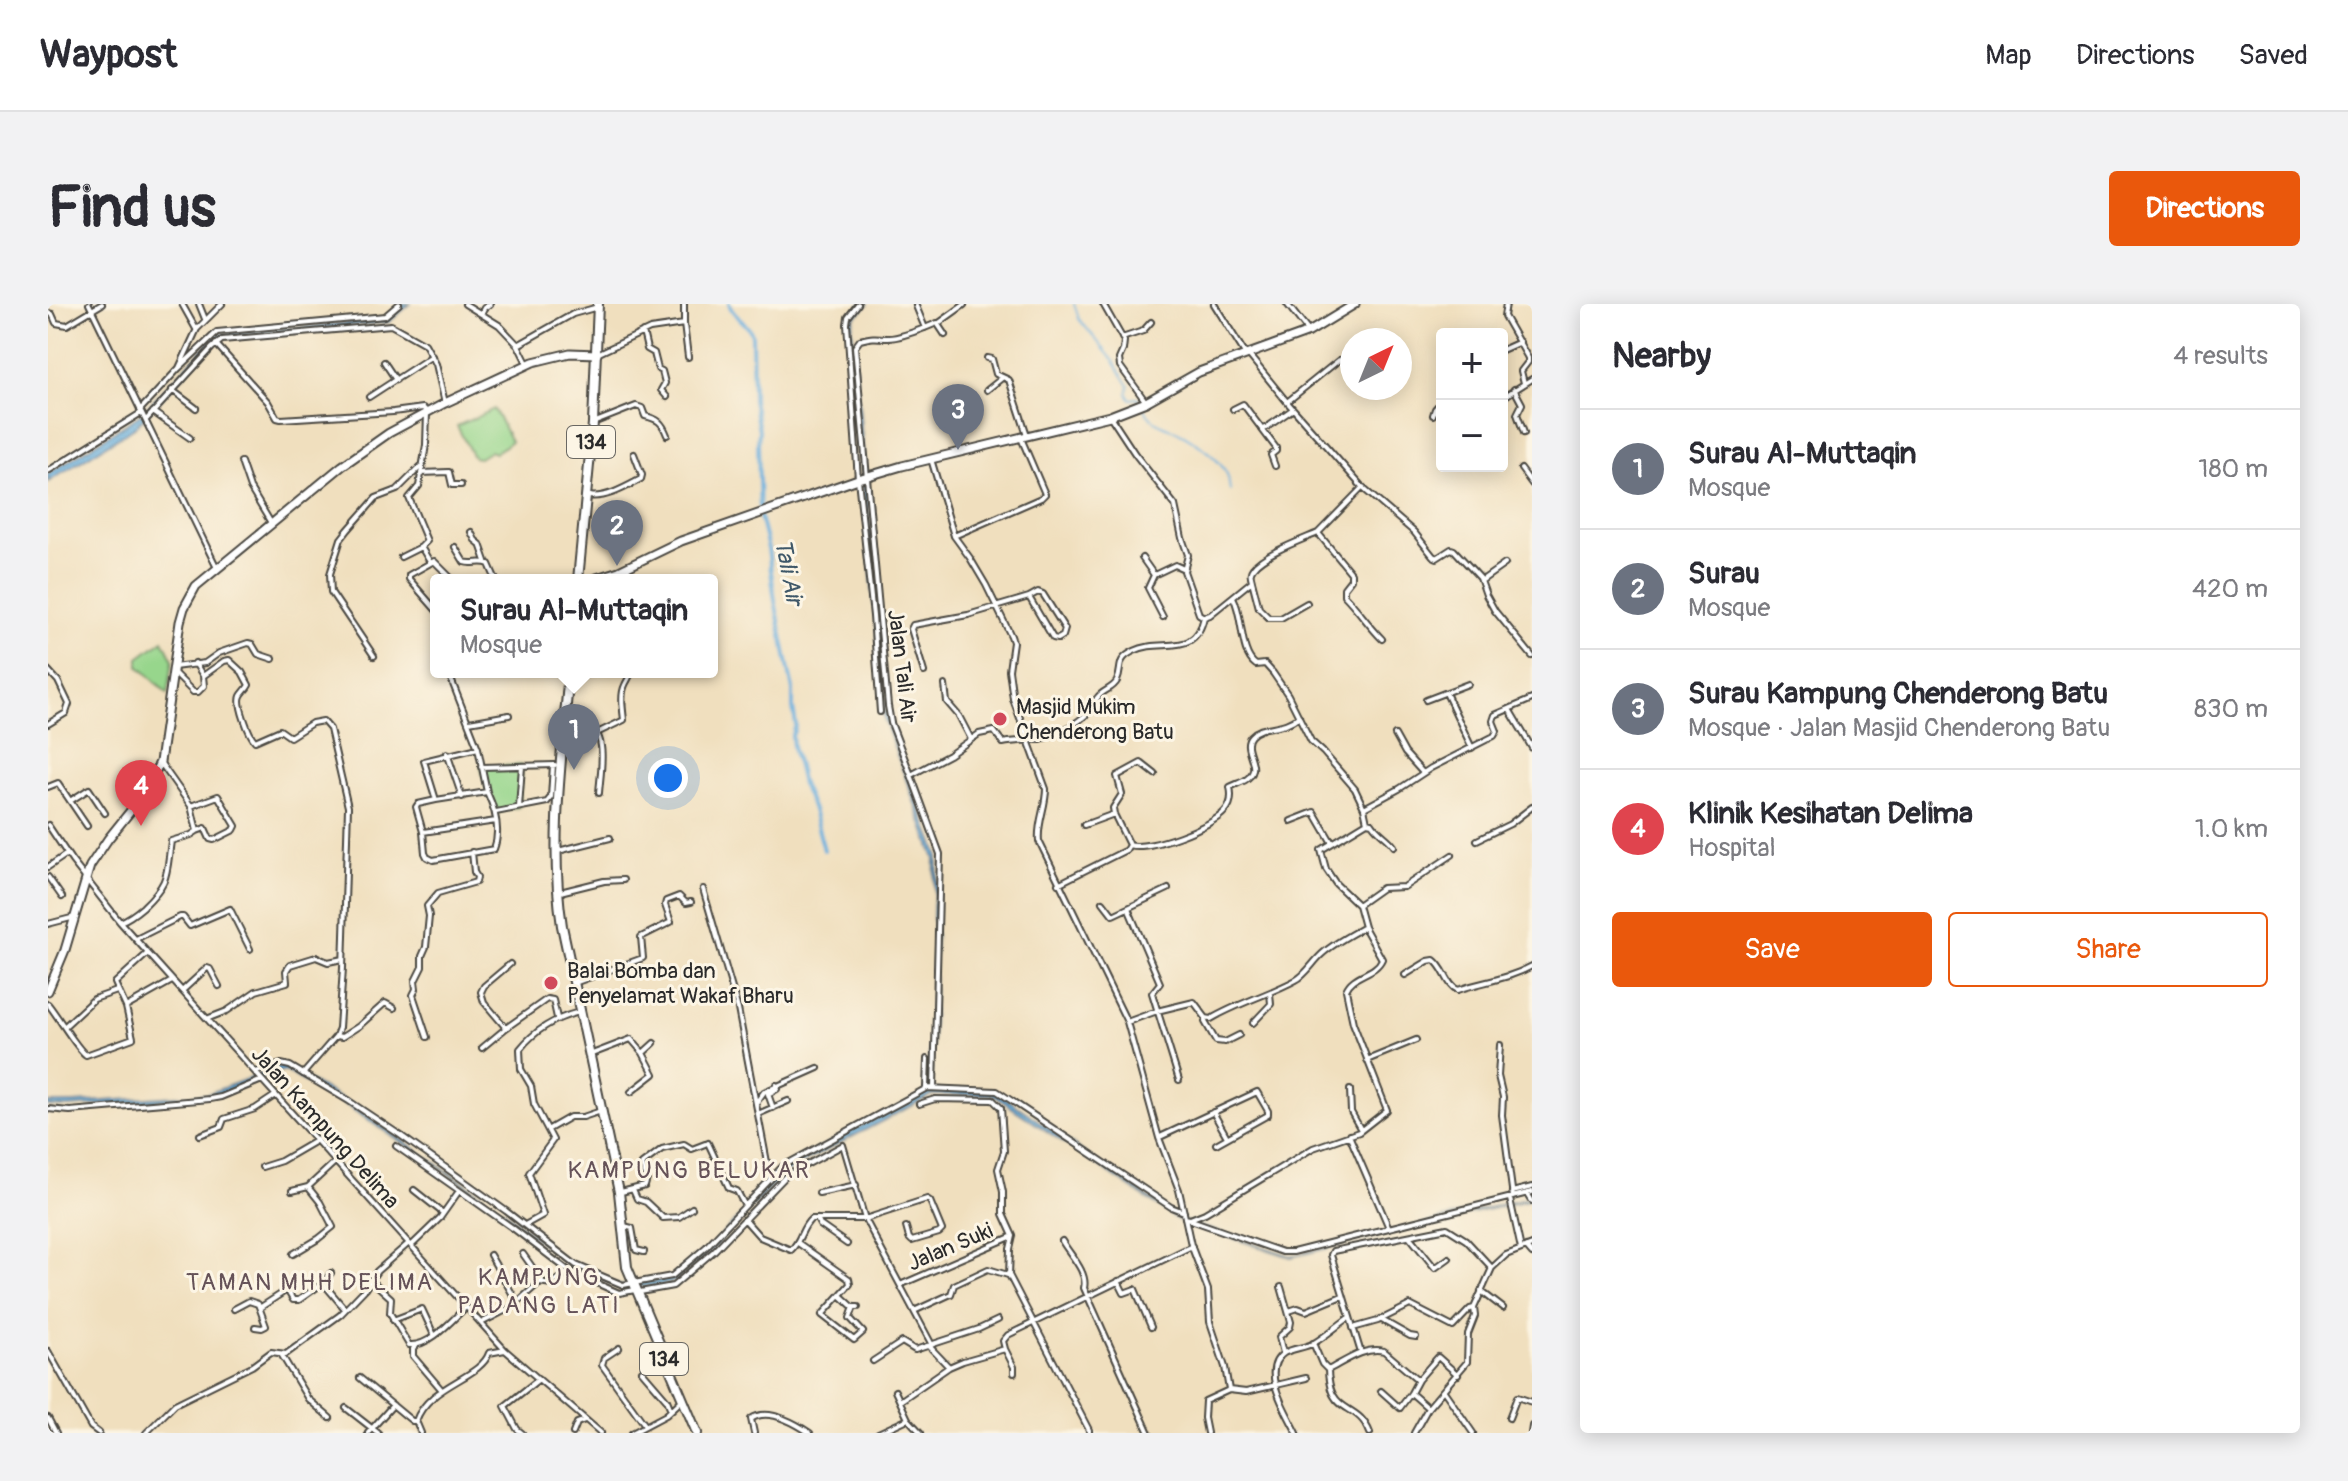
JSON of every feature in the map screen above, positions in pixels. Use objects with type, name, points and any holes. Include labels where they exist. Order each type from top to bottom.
[{"type":"main road","name":"134","points":[[579,574],[593,423],[598,305]]},
{"type":"main road","name":"134","points":[[568,678],[557,765],[557,893],[619,1192],[627,1267],[697,1433]]},
{"type":"street","points":[[89,304],[217,568]]},
{"type":"street","points":[[48,313],[52,314],[56,323],[67,325],[102,304]]},
{"type":"street","points":[[182,304],[196,329]]},
{"type":"street","points":[[199,304],[205,319]]},
{"type":"street","points":[[179,368],[196,329],[222,304]]},
{"type":"street","points":[[48,471],[141,411],[179,368],[217,332],[384,316],[399,304]]},
{"type":"street","points":[[465,304],[499,325],[518,345],[528,365]]},
{"type":"street","points":[[481,314],[490,304]]},
{"type":"street","points":[[684,304],[688,357]]},
{"type":"street","name":"Jalan Tali Air","points":[[858,304],[847,321],[880,712]]},
{"type":"street","points":[[1103,304],[1122,338],[1124,346],[1119,362],[1146,402]]},
{"type":"street","points":[[1214,304],[1247,355],[1363,487],[1414,532],[1433,556],[1437,558],[1454,550],[1481,581],[1495,611],[1532,656]]},
{"type":"street","points":[[1287,304],[1309,332]]},
{"type":"street","points":[[623,574],[670,545],[862,478],[1110,416],[1146,402],[1199,372],[1309,332],[1355,304]]},
{"type":"street","points":[[1506,304],[1504,316],[1528,362],[1521,371],[1524,383]]},
{"type":"street","points":[[518,345],[573,314],[598,305]]},
{"type":"street","points":[[862,478],[855,344],[860,340],[877,336],[889,338],[939,323],[964,305]]},
{"type":"street","points":[[916,306],[925,328]]},
{"type":"street","points":[[1122,338],[1143,331],[1151,322]]},
{"type":"street","points":[[939,323],[945,335]]},
{"type":"street","points":[[48,991],[65,950],[84,882],[98,852],[145,793],[160,762],[184,608],[196,586],[342,466],[389,433],[427,412],[528,365],[570,353],[597,354],[656,327],[684,324]]},
{"type":"street","points":[[146,419],[222,340],[390,325],[423,342],[436,364],[445,403]]},
{"type":"street","points":[[643,332],[647,349],[654,353],[658,369],[662,371],[665,383],[661,390],[667,397]]},
{"type":"street","points":[[1508,347],[1520,342]]},
{"type":"street","points":[[216,344],[268,402],[277,418],[393,412],[421,407],[427,412]]},
{"type":"street","points":[[369,397],[432,356]]},
{"type":"street","points":[[954,536],[1043,496],[1045,491],[1024,436],[1009,380],[996,374],[992,359],[987,358]]},
{"type":"street","points":[[1287,402],[1339,360]]},
{"type":"street","points":[[384,362],[397,380]]},
{"type":"street","points":[[987,390],[1003,376]]},
{"type":"street","points":[[1508,394],[1532,379]]},
{"type":"street","points":[[1514,389],[1522,404],[1517,417],[1524,433]]},
{"type":"street","points":[[172,390],[196,408]]},
{"type":"street","points":[[1233,409],[1243,404],[1263,430],[1276,449],[1271,455],[1275,466]]},
{"type":"street","points":[[593,423],[636,406],[642,408],[645,416],[656,418],[667,435]]},
{"type":"street","points":[[1433,415],[1436,408]]},
{"type":"street","points":[[1263,430],[1293,409]]},
{"type":"street","points":[[153,412],[190,438]]},
{"type":"street","points":[[401,557],[427,541],[409,499],[419,487],[427,412]]},
{"type":"street","points":[[1110,416],[1175,505],[1182,539],[1188,551],[1184,569],[1197,611],[1204,617]]},
{"type":"street","points":[[586,496],[595,498],[618,491],[641,479],[634,454]]},
{"type":"street","points":[[931,459],[954,536],[970,558],[1013,642],[1009,660],[1013,699],[1046,789],[1039,841],[1127,1022],[1159,1138],[1179,1190],[1192,1246],[1208,1290],[1210,1322],[1229,1390]]},
{"type":"street","points":[[241,462],[250,488],[273,525]]},
{"type":"street","points":[[374,656],[331,592],[330,574],[341,539],[348,530],[376,498],[397,490],[423,465]]},
{"type":"street","points":[[1521,469],[1532,484]]},
{"type":"street","points":[[421,473],[448,471],[452,485],[461,485]]},
{"type":"street","name":"Jalan Tali Air","points":[[862,478],[891,723],[940,854],[930,1088]]},
{"type":"street","points":[[1307,603],[1281,618],[1269,618],[1259,606],[1251,572],[1280,549],[1318,533],[1363,487]]},
{"type":"street","points":[[471,532],[481,545],[494,574]]},
{"type":"street","points":[[1318,533],[1351,573],[1344,595],[1382,639]]},
{"type":"street","points":[[421,547],[430,562]]},
{"type":"street","points":[[455,547],[467,563],[487,562]]},
{"type":"street","points":[[1142,558],[1154,575]]},
{"type":"street","points":[[430,603],[409,578],[410,574],[430,562],[437,562],[448,574]]},
{"type":"street","points":[[1481,581],[1505,564]]},
{"type":"street","points":[[1163,617],[1147,587],[1154,575],[1175,565],[1184,569]]},
{"type":"street","points":[[1204,617],[1252,581]]},
{"type":"street","points":[[924,672],[912,626],[997,607],[1038,592],[1043,594],[1065,629],[1063,636],[1058,639],[1052,637],[1029,597]]},
{"type":"street","points":[[1233,597],[1240,616],[1242,640],[1251,662],[1265,664],[1270,669],[1311,741],[1355,789],[1367,822]]},
{"type":"street","points":[[911,775],[949,755],[981,733],[993,731],[1002,742],[1042,738],[1063,729],[1088,713],[1100,694],[1115,685],[1122,660],[1130,652],[1194,639],[1202,628],[1204,617]]},
{"type":"street","points":[[174,670],[205,663],[219,653],[248,643],[259,654],[273,659]]},
{"type":"street","points":[[203,676],[229,660],[242,672],[249,685],[240,702],[247,728],[255,741],[280,730],[290,737],[317,721],[329,726],[348,802],[339,1028],[336,1036],[303,1074]]},
{"type":"street","points":[[174,670],[194,692],[198,692],[204,686],[203,676],[195,663]]},
{"type":"street","points":[[48,670],[58,681],[69,704],[66,713],[48,724]]},
{"type":"street","points":[[596,733],[624,720],[624,688],[630,678]]},
{"type":"street","points":[[451,679],[478,748],[487,792],[496,812],[496,842],[494,849],[429,859],[425,853],[416,807],[418,804],[487,792]]},
{"type":"street","points":[[1426,700],[1468,684]]},
{"type":"street","points":[[945,685],[947,702],[959,715],[971,739]]},
{"type":"street","points":[[1446,693],[1472,748]]},
{"type":"street","points":[[1364,808],[1494,736],[1497,731],[1493,718],[1532,699]]},
{"type":"street","points":[[1509,709],[1532,748]]},
{"type":"street","points":[[469,722],[509,715]]},
{"type":"street","points":[[1129,845],[1155,845],[1198,830],[1224,814],[1232,797],[1230,787],[1249,778],[1253,771],[1254,763],[1247,744],[1249,737],[1259,730],[1287,726],[1299,716]]},
{"type":"street","points":[[564,725],[590,727],[596,733],[603,749],[599,793]]},
{"type":"street","points":[[1395,735],[1405,753],[1423,773]]},
{"type":"street","points":[[436,800],[424,761],[478,748]]},
{"type":"street","points":[[447,753],[462,797]]},
{"type":"street","points":[[160,762],[191,806],[197,831]]},
{"type":"street","points":[[1129,845],[1114,814],[1113,808],[1122,794],[1117,776],[1141,763],[1155,774]]},
{"type":"street","points":[[519,807],[522,765]]},
{"type":"street","points":[[481,767],[557,765],[550,800],[496,812]]},
{"type":"street","points":[[48,787],[58,783],[87,826]]},
{"type":"street","points":[[70,801],[89,789],[105,813]]},
{"type":"street","points":[[120,922],[137,912],[161,889],[168,869],[171,841],[205,828],[210,839],[214,840],[236,826],[218,796],[191,806]]},
{"type":"street","points":[[1477,840],[1510,824],[1532,807]]},
{"type":"street","points":[[1291,821],[1314,812],[1332,843]]},
{"type":"street","points":[[1084,825],[1114,814]]},
{"type":"street","points":[[423,832],[496,821]]},
{"type":"street","points":[[1186,1217],[1205,1213],[1313,1148],[1361,1130],[1387,1110],[1353,1023],[1346,990],[1351,980],[1368,973],[1382,962],[1381,956],[1364,927],[1358,905],[1336,884],[1326,869],[1321,850],[1367,822],[1372,823],[1381,836],[1394,846]]},
{"type":"street","name":"Jalan Kampung Delima","points":[[48,825],[84,882],[505,1350],[601,1433]]},
{"type":"street","points":[[556,852],[610,838]]},
{"type":"street","points":[[1058,884],[1126,850],[1129,845]]},
{"type":"street","points":[[427,1037],[413,996],[426,947],[427,905],[438,893],[476,882],[472,852]]},
{"type":"street","points":[[48,867],[67,854]]},
{"type":"street","points":[[1358,905],[1382,888],[1404,887],[1452,855]]},
{"type":"street","points":[[48,877],[62,897]]},
{"type":"street","points":[[557,893],[604,881],[623,880]]},
{"type":"street","points":[[703,889],[738,1009],[770,1181]]},
{"type":"street","points":[[1103,902],[1111,915],[1168,889]]},
{"type":"street","points":[[574,983],[643,958],[641,937],[671,922],[666,901],[679,896],[686,903],[691,902]]},
{"type":"street","points":[[1128,908],[1160,983],[1152,993],[1179,1080]]},
{"type":"street","points":[[136,939],[180,917],[190,926],[230,909],[250,949]]},
{"type":"street","points":[[48,924],[75,917]]},
{"type":"street","points":[[1206,1018],[1211,1019],[1237,1004],[1298,979],[1325,951],[1364,927]]},
{"type":"street","points":[[48,1004],[80,1051],[90,1055],[133,1038],[126,1007],[115,986],[117,980],[148,953]]},
{"type":"street","points":[[208,1018],[220,1015],[256,991],[287,982],[286,971],[290,965],[316,957],[328,962],[343,959]]},
{"type":"street","points":[[1405,975],[1434,960],[1452,987],[1458,990],[1507,979],[1532,966]]},
{"type":"street","points":[[506,1028],[484,1002],[481,992],[510,964]]},
{"type":"street","points":[[182,991],[207,968],[219,986]]},
{"type":"street","points":[[126,1007],[172,980]]},
{"type":"street","points":[[65,1026],[94,999],[117,991]]},
{"type":"street","points":[[1253,1023],[1271,1004],[1270,993]]},
{"type":"street","points":[[482,1048],[548,998],[553,1002],[557,1018]]},
{"type":"street","points":[[1127,1022],[1194,1002],[1206,1018],[1205,1022],[1216,1041],[1225,1042],[1239,1035]]},
{"type":"street","points":[[336,1036],[342,1037],[359,1026],[385,1003],[394,1008]]},
{"type":"street","points":[[525,1225],[543,1215],[529,1173],[553,1141],[534,1104],[531,1086],[521,1069],[519,1052],[531,1037],[557,1018],[580,1011]]},
{"type":"street","points":[[589,1055],[631,1039],[654,1074],[631,1092]]},
{"type":"street","points":[[1367,1060],[1416,1040]]},
{"type":"street","points":[[643,1053],[654,1043]]},
{"type":"street","points":[[1500,1045],[1498,1076],[1503,1097],[1502,1115],[1512,1208],[1526,1247],[1532,1254]]},
{"type":"street","points":[[927,1059],[930,1088]]},
{"type":"street","points":[[256,1072],[284,1064],[303,1074],[400,1135],[576,1265],[635,1289],[673,1286],[714,1251],[786,1176],[843,1145],[865,1219],[930,1346],[949,1367]]},
{"type":"street","points":[[755,1104],[764,1092],[776,1085],[818,1068]]},
{"type":"street","points":[[48,1109],[70,1111],[210,1099],[262,1080]]},
{"type":"street","points":[[773,1108],[768,1094],[777,1089],[776,1085]]},
{"type":"street","points":[[396,1146],[569,1271],[619,1293],[672,1276],[706,1247],[783,1166],[930,1088],[997,1091],[1186,1217],[1282,1252],[1293,1252],[1530,1193]]},
{"type":"street","points":[[1350,1090],[1351,1112],[1361,1130]]},
{"type":"street","points":[[993,1100],[997,1091]]},
{"type":"street","points":[[1159,1138],[1254,1092],[1259,1093],[1268,1115],[1216,1144]]},
{"type":"street","points":[[200,1135],[221,1127],[224,1119],[255,1109],[276,1095]]},
{"type":"street","points":[[919,1104],[935,1099],[993,1100],[1001,1108],[1004,1152],[998,1169],[1003,1192],[1003,1214],[1013,1236],[1009,1275],[1089,1433]]},
{"type":"street","points":[[758,1114],[788,1101]]},
{"type":"street","points":[[549,1129],[570,1117],[583,1117],[601,1111]]},
{"type":"street","points":[[1213,1112],[1227,1138]]},
{"type":"street","points":[[1349,1135],[1389,1229]]},
{"type":"street","points":[[262,1167],[281,1161],[317,1140]]},
{"type":"street","points":[[619,1192],[642,1188],[647,1183],[642,1168],[644,1161],[662,1149],[684,1144],[692,1149],[706,1143],[729,1188],[737,1191],[745,1206]]},
{"type":"street","points":[[292,1191],[308,1187],[336,1161]]},
{"type":"street","points":[[819,1193],[856,1185]]},
{"type":"street","points":[[293,1254],[333,1227],[308,1187]]},
{"type":"street","points":[[414,1190],[443,1213]]},
{"type":"street","points":[[633,1190],[638,1200],[646,1202],[663,1218],[680,1217],[692,1208]]},
{"type":"street","points":[[146,1433],[175,1404],[252,1366],[271,1352],[289,1352],[345,1309],[365,1289],[377,1271],[443,1213],[459,1191]]},
{"type":"street","points":[[744,1219],[761,1238],[790,1250],[798,1243],[810,1219],[865,1219],[927,1199],[942,1230],[912,1241],[906,1227]]},
{"type":"street","points":[[817,1219],[820,1225],[847,1244]]},
{"type":"street","points":[[622,1226],[631,1227],[637,1251],[644,1252]]},
{"type":"street","points":[[1361,1353],[1342,1296],[1331,1255],[1333,1251],[1448,1228],[1466,1239],[1492,1268]]},
{"type":"street","name":"Jalan Suki","points":[[900,1285],[1013,1236]]},
{"type":"street","points":[[1409,1236],[1435,1268],[1449,1258]]},
{"type":"street","points":[[1062,1241],[1079,1267],[1085,1281],[1083,1288],[1149,1432],[1141,1433]]},
{"type":"street","points":[[623,1243],[634,1242]]},
{"type":"street","points":[[798,1243],[849,1279],[850,1284],[840,1295],[822,1315],[854,1340],[863,1332],[850,1317],[856,1307],[840,1295]]},
{"type":"street","points":[[1014,1373],[1003,1341],[1008,1335],[1192,1246]]},
{"type":"street","points":[[1414,1433],[1428,1408],[1468,1361],[1468,1334],[1475,1316],[1474,1308],[1492,1268],[1506,1255],[1526,1247]]},
{"type":"street","points":[[523,1254],[542,1282],[551,1284],[569,1271]]},
{"type":"street","points":[[490,1255],[518,1302]]},
{"type":"street","points":[[914,1311],[951,1294],[954,1285],[988,1269],[1009,1275]]},
{"type":"street","points":[[261,1307],[287,1290],[296,1301],[323,1283],[331,1273]]},
{"type":"street","points":[[371,1280],[391,1298],[393,1320],[407,1344],[416,1346]]},
{"type":"street","points":[[1118,1281],[1124,1293],[1135,1289],[1151,1327]]},
{"type":"street","points":[[481,1323],[518,1302],[542,1282]]},
{"type":"street","points":[[323,1283],[345,1309]]},
{"type":"street","points":[[1281,1287],[1289,1311],[1290,1327],[1279,1337],[1284,1354]]},
{"type":"street","points":[[1481,1291],[1503,1308]]},
{"type":"street","points":[[1289,1311],[1299,1308],[1306,1311],[1342,1296]]},
{"type":"street","points":[[234,1309],[249,1301],[256,1302],[261,1307],[266,1326],[255,1327]]},
{"type":"street","points":[[1353,1328],[1410,1305],[1453,1327],[1474,1308]]},
{"type":"street","points":[[441,1389],[413,1356],[413,1349],[466,1307]]},
{"type":"street","points":[[393,1320],[422,1309],[434,1335]]},
{"type":"street","points":[[1297,1433],[1275,1387],[1275,1368],[1284,1354],[1313,1343],[1350,1317]]},
{"type":"street","points":[[1380,1319],[1416,1337]]},
{"type":"street","points":[[873,1361],[903,1341],[913,1349],[930,1346],[998,1320]]},
{"type":"street","points":[[1313,1343],[1328,1370],[1333,1395],[1360,1416],[1370,1433]]},
{"type":"street","points":[[619,1348],[604,1358],[602,1365],[645,1425]]},
{"type":"street","points":[[900,1401],[949,1367],[1005,1349]]},
{"type":"street","points":[[1328,1370],[1361,1353],[1381,1349],[1418,1380]]},
{"type":"street","points":[[416,1421],[425,1405],[441,1389],[486,1362],[489,1353],[505,1350]]},
{"type":"street","points":[[48,1351],[91,1427],[99,1433]]},
{"type":"street","points":[[281,1354],[308,1399],[330,1418]]},
{"type":"street","points":[[1381,1391],[1400,1408],[1438,1357],[1458,1375]]},
{"type":"street","points":[[642,1371],[667,1400],[671,1410]]},
{"type":"street","points":[[360,1378],[412,1421],[416,1421]]},
{"type":"street","points":[[1207,1433],[1205,1401],[1229,1390],[1246,1392],[1306,1378]]},
{"type":"street","points":[[511,1433],[520,1431],[505,1406],[539,1379]]},
{"type":"street","points":[[895,1391],[908,1419],[921,1433]]},
{"type":"street","points":[[1444,1391],[1473,1433]]},
{"type":"street","points":[[1411,1393],[1428,1408]]},
{"type":"street","points":[[1509,1418],[1517,1397],[1532,1402]]},
{"type":"street","points":[[632,1433],[666,1415],[682,1400]]},
{"type":"street","points":[[370,1431],[393,1405]]},
{"type":"street","points":[[346,1408],[370,1431],[378,1433]]},
{"type":"street","points":[[754,1433],[751,1419],[757,1415],[779,1416],[810,1433]]},
{"type":"street","points":[[48,1418],[56,1433]]},
{"type":"street","points":[[878,1433],[908,1419]]},
{"type":"street","points":[[573,1433],[577,1423],[585,1420]]},
{"type":"street","points":[[416,1421],[421,1433]]},
{"type":"street","points":[[1531,1433],[1532,1426]]},
{"type":"street","points":[[85,1431],[91,1427]]},
{"type":"green space","points":[[494,409],[511,441],[495,453],[490,451],[479,458],[473,457],[457,426]]},
{"type":"green space","points":[[163,640],[173,660],[168,694],[139,666],[139,658]]},
{"type":"green space","points":[[522,765],[519,807],[497,812],[487,792],[481,767]]},
{"type":"water","points":[[404,304],[410,304],[389,322],[219,337],[136,426],[48,482],[48,474],[140,415],[217,334],[381,320]]},
{"type":"water","points":[[861,304],[868,304],[854,318],[852,327],[886,711],[896,746],[938,854],[931,1085],[928,1086],[935,859],[884,719],[850,339],[850,321]]},
{"type":"water","points":[[282,1066],[349,1103],[505,1211],[573,1269],[621,1286],[674,1278],[709,1248],[791,1163],[931,1090],[994,1090],[1181,1220],[1291,1256],[1532,1199],[1291,1257],[1180,1221],[992,1094],[932,1095],[794,1167],[711,1251],[676,1281],[622,1289],[573,1270],[504,1213],[453,1177],[346,1105],[285,1071],[219,1094],[134,1103],[48,1106],[48,1103],[207,1094]]},
{"type":"waterway","name":"Tali Air","points":[[729,304],[752,335],[753,400],[759,430],[760,517],[793,690],[796,725],[792,736],[793,746],[824,850]]},
{"type":"waterway","points":[[1074,304],[1079,319],[1113,360],[1129,386],[1127,394],[1139,401]]},
{"type":"waterway","points":[[1143,407],[1154,420],[1191,440],[1214,458],[1225,471],[1230,490]]},
{"type":"place","name":"Surau Kampung Chenderong Batu","points":[[958,450]]},
{"type":"place","name":"Surau","points":[[617,566]]},
{"type":"place","name":"Masjid Mukim Chenderong Batu","points":[[1000,719]]},
{"type":"place","name":"Surau Al-Muttaqin","points":[[574,770]]},
{"type":"place","name":"Klinik Kesihatan Delima","points":[[141,826]]},
{"type":"place","name":"Balai Bomba dan Penyelamat Wakaf Bharu","points":[[551,983]]},
{"type":"district","name":"KAMPUNG BELUKAR","points":[[689,1170]]},
{"type":"district","name":"TAMAN MHH DELIMA","points":[[310,1282]]},
{"type":"district","name":"KAMPUNG PADANG LATI","points":[[539,1291]]}]
